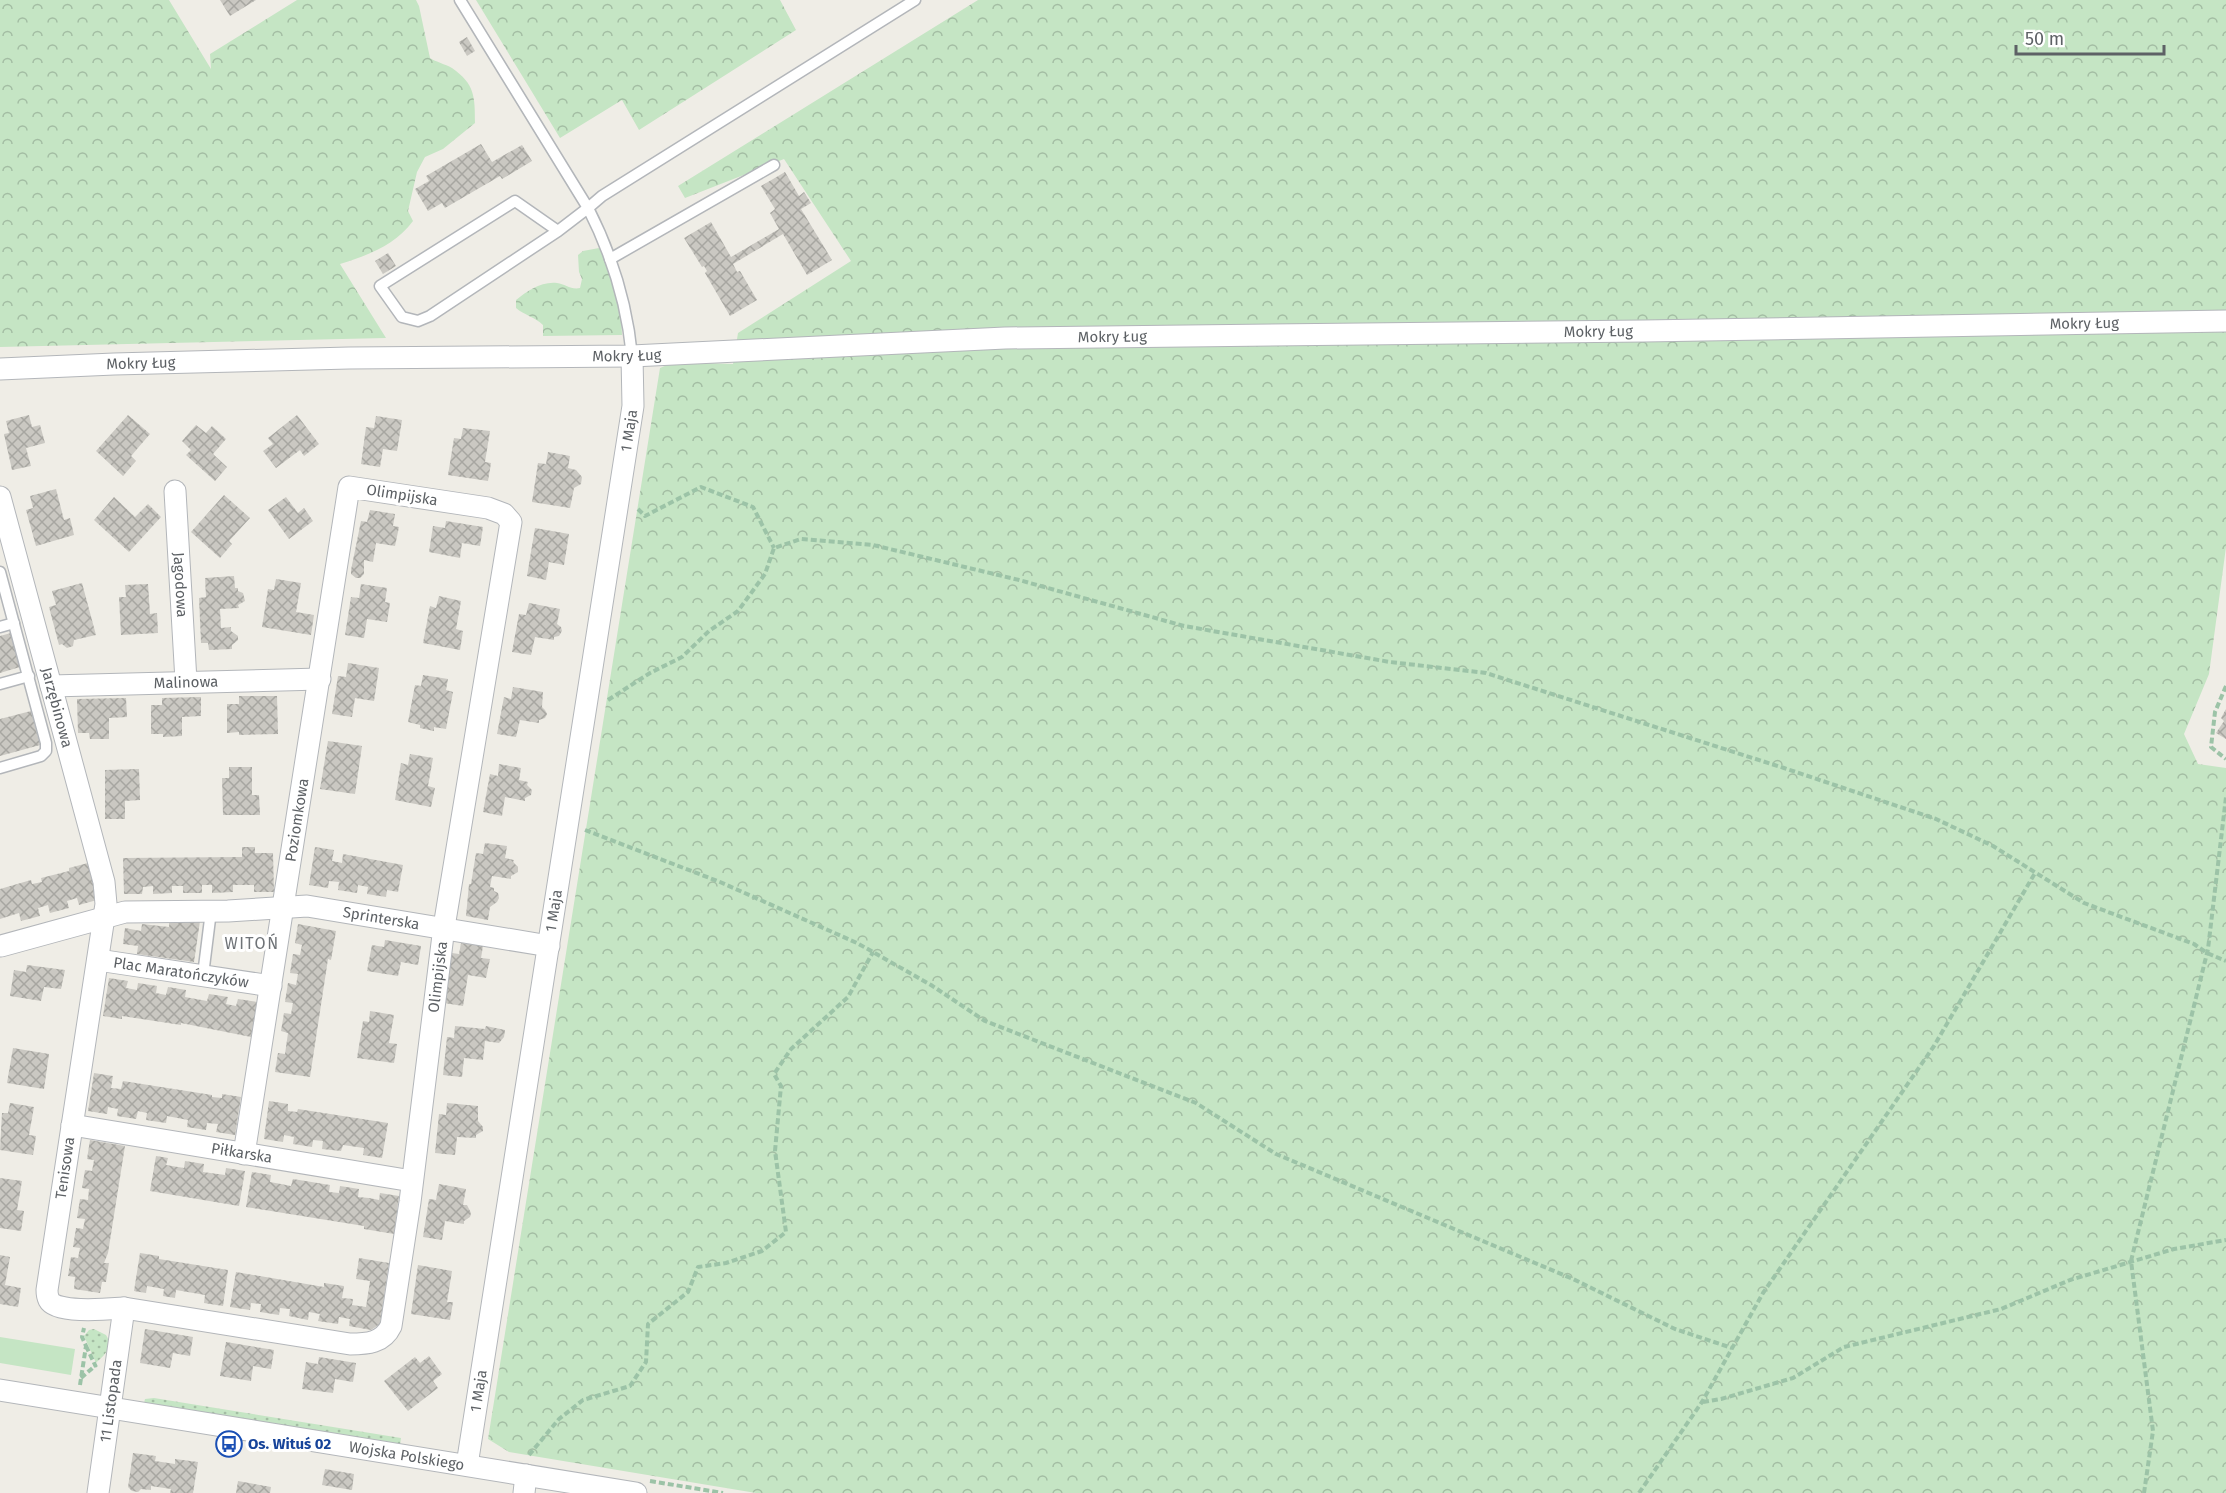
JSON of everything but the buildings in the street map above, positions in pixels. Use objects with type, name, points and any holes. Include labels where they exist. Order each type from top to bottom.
[{"type":"street","name":"Mokry Ług","points":[[0,369],[349,358],[632,356],[1005,338],[1644,331],[2226,321]]},
{"type":"street","name":"1 Maja","points":[[467,1465],[633,406],[632,356]]},
{"type":"street","name":"Poziomkowa","points":[[244,1154],[349,487]]},
{"type":"street","name":"Olimpijska","points":[[124,1308],[350,1344],[369,1344],[387,1334],[390,1326],[412,1181],[444,927],[512,522],[504,514],[488,508],[349,487]]},
{"type":"street","name":"Jagodowa","points":[[175,491],[186,681]]},
{"type":"street","name":"Jarzębinowa","points":[[0,497],[104,882],[106,904],[103,918]]},
{"type":"street","name":"Malinowa","points":[[51,686],[320,679]]},
{"type":"street","name":"Sprinterska","points":[[284,908],[307,906],[549,946]]},
{"type":"street","points":[[1,946],[125,912],[284,908]]},
{"type":"street","name":"Plac Maratończyków","points":[[103,918],[98,960],[271,986]]},
{"type":"street","name":"Tenisowa","points":[[98,960],[47,1290],[48,1299],[54,1305],[87,1310],[124,1308]]},
{"type":"street","name":"Piłkarska","points":[[72,1125],[412,1181]]},
{"type":"street","name":"11 Listopada","points":[[98,1493],[124,1308]]},
{"type":"street","name":"Wojska Polskiego","points":[[0,1390],[636,1493]]},
{"type":"lane","points":[[460,0],[588,208],[603,238],[627,318],[632,356]]},
{"type":"lane","points":[[558,231],[515,201],[380,286],[402,317],[418,321],[430,316],[558,231],[602,196],[915,0]]},
{"type":"lane","points":[[610,259],[774,165]]},
{"type":"lane","points":[[0,572],[5,607],[14,622],[45,736],[46,751],[41,756],[0,768]]},
{"type":"lane","points":[[0,627],[14,622]]},
{"type":"lane","points":[[0,684],[29,676]]},
{"type":"lane","points":[[211,911],[213,977]]},
{"type":"path","points":[[607,701],[650,673],[682,657],[709,632],[738,611],[765,574],[774,548],[753,507],[701,487],[645,516],[620,492]]},
{"type":"path","points":[[774,548],[801,539],[873,545],[1019,580],[1184,626],[1390,662],[1485,673],[1936,819],[1993,846],[2084,903],[2194,944],[2226,961]]},
{"type":"path","points":[[2226,686],[2216,712],[2211,747],[2226,759]]},
{"type":"path","points":[[2144,1493],[2153,1431],[2131,1261],[2207,952],[2226,797]]},
{"type":"path","points":[[582,829],[720,882],[873,952],[931,985],[985,1021],[1196,1102],[1276,1154],[1573,1279],[1675,1329],[1732,1348]]},
{"type":"path","points":[[1639,1493],[1702,1402],[1763,1293],[1934,1046],[2035,873]]},
{"type":"path","points":[[526,1474],[559,1419],[583,1400],[630,1386],[646,1362],[648,1324],[688,1292],[698,1267],[726,1263],[762,1251],[786,1232],[774,1151],[781,1086],[774,1074],[791,1048],[848,998],[873,952]]},
{"type":"path","points":[[1702,1402],[1730,1397],[1793,1378],[1844,1347],[2001,1308],[2070,1280],[2131,1261],[2174,1249],[2226,1240]]},
{"type":"path","points":[[80,1385],[86,1346],[82,1337],[87,1310]]},
{"type":"green space","points":[[0,0],[169,0],[211,69],[210,54],[297,0],[416,0],[430,58],[452,68],[465,80],[474,98],[475,123],[443,149],[425,157],[417,172],[408,211],[413,221],[406,229],[381,248],[340,264],[386,338],[0,347]]},
{"type":"green space","points":[[476,0],[780,0],[796,30],[639,130],[622,100],[560,138]]},
{"type":"green space","points":[[978,0],[2226,0],[2226,547],[2209,674],[2184,734],[2198,764],[2226,768],[2226,1493],[756,1493],[509,1452],[488,1439],[660,368],[674,362],[733,364],[738,333],[851,261],[784,159],[685,198],[678,186]]},
{"type":"green space","points":[[599,248],[612,277],[622,335],[543,336],[543,325],[516,308],[516,300],[540,285],[557,283],[580,288],[582,279],[579,272],[578,255],[583,251]]},
{"type":"green space","points":[[94,1329],[106,1335],[109,1344],[96,1363],[84,1336],[89,1330]]},
{"type":"green space","points":[[0,1337],[75,1349],[71,1375],[0,1363]]},
{"type":"green space","points":[[154,1398],[401,1438],[400,1445],[144,1403],[145,1399]]},
{"type":"place","name":"Os. Wituś 02","points":[[229,1444]]},
{"type":"district","name":"WITOŃ","points":[[252,943]]}]
